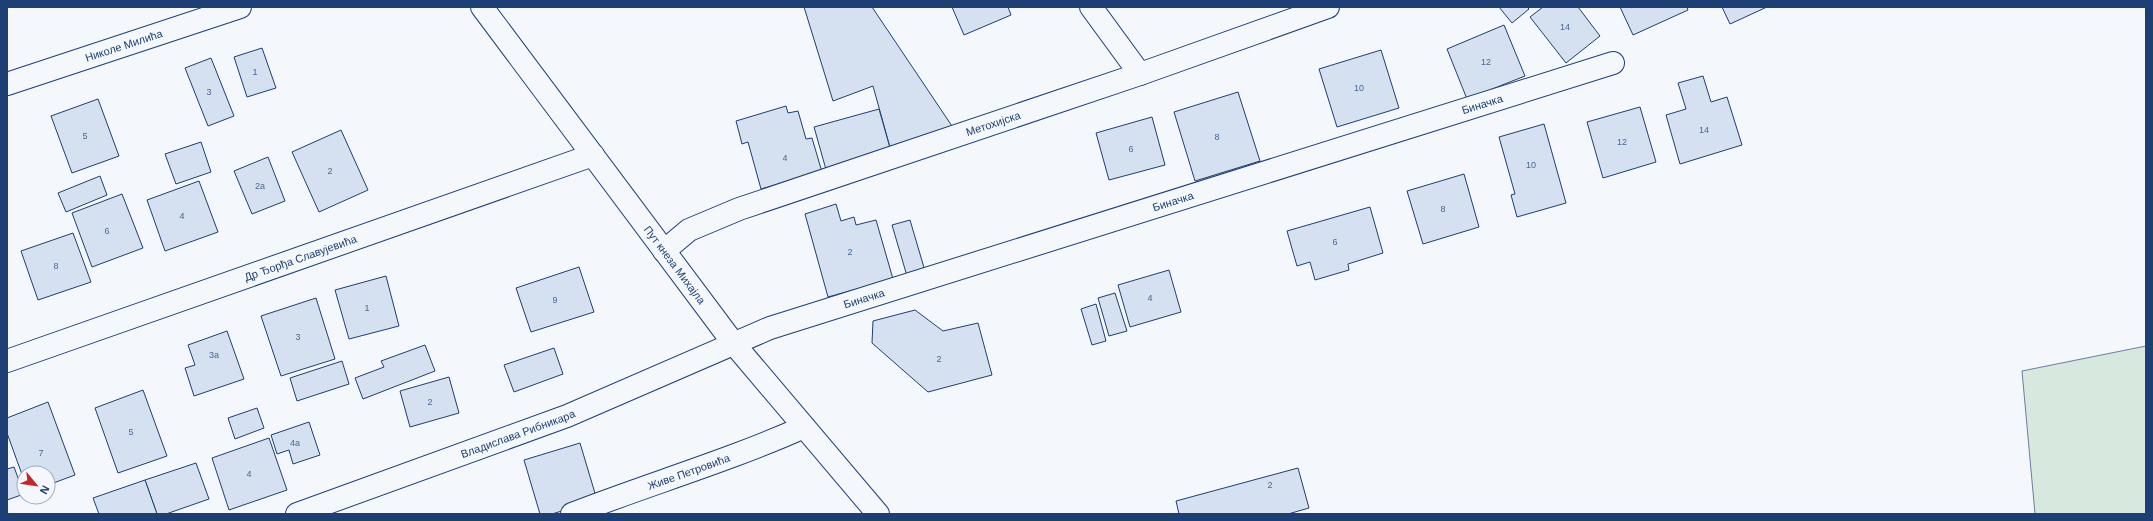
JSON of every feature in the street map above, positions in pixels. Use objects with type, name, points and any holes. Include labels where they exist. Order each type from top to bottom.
[{"type":"street","name":"Николе Милића","points":[[7,84],[240,7]]},
{"type":"street","name":"Пут кнеза Михајла","points":[[482,7],[734,344],[878,514]]},
{"type":"street","points":[[1091,7],[1140,74]]},
{"type":"street","name":"Метохијска","points":[[664,251],[689,230],[739,209],[1140,74],[1328,7]]},
{"type":"street","name":"Биначка","points":[[734,344],[770,328],[1613,63]]},
{"type":"street","name":"Др Ђорђа Славујевића","points":[[7,361],[593,155]]},
{"type":"street","name":"Владислава Рибникара","points":[[298,514],[567,416],[734,344]]},
{"type":"street","name":"Живе Петровића","points":[[572,514],[752,450],[804,427]]},
{"type":"shaded area","points":[[2146,346],[2146,514],[2035,514],[2022,371]]},
{"type":"building","points":[[804,7],[872,7],[954,129],[891,151],[873,86],[833,101]]},
{"type":"building","points":[[952,7],[1008,7],[1011,15],[964,35]]},
{"type":"building","points":[[1499,7],[1527,7],[1529,9],[1512,23]]},
{"type":"building","points":[[1543,7],[1578,7],[1600,36],[1566,63],[1530,17]]},
{"type":"building","points":[[1620,7],[1687,7],[1688,10],[1633,35]]},
{"type":"building","points":[[1722,7],[1767,7],[1730,24]]},
{"type":"building","points":[[1504,25],[1525,76],[1467,99],[1447,49]]},
{"type":"building","points":[[262,48],[276,88],[247,97],[234,57]]},
{"type":"building","points":[[1381,50],[1399,108],[1337,127],[1319,69]]},
{"type":"building","points":[[211,58],[234,116],[208,126],[185,68]]},
{"type":"building","points":[[1703,76],[1711,102],[1727,97],[1742,145],[1680,164],[1666,115],[1686,109],[1678,83]]},
{"type":"building","points":[[1238,92],[1260,161],[1195,181],[1174,112]]},
{"type":"building","points":[[98,99],[119,156],[72,173],[51,116]]},
{"type":"building","points":[[786,106],[788,113],[798,111],[806,139],[812,138],[822,172],[761,189],[748,142],[742,144],[736,121]]},
{"type":"building","points":[[1640,107],[1656,162],[1603,178],[1587,122]]},
{"type":"building","points":[[879,109],[892,155],[827,173],[814,127]]},
{"type":"building","points":[[1152,117],[1165,165],[1109,180],[1096,133]]},
{"type":"building","points":[[1544,124],[1566,203],[1517,217],[1511,195],[1515,194],[1499,137]]},
{"type":"building","points":[[341,130],[368,190],[319,212],[292,152]]},
{"type":"building","points":[[201,142],[211,172],[176,184],[165,154]]},
{"type":"building","points":[[268,157],[285,201],[252,214],[234,171]]},
{"type":"building","points":[[1464,174],[1479,227],[1423,244],[1407,191]]},
{"type":"building","points":[[100,176],[107,195],[66,212],[58,193]]},
{"type":"building","points":[[199,181],[218,232],[165,251],[147,200]]},
{"type":"building","points":[[122,194],[143,248],[92,267],[72,213]]},
{"type":"building","points":[[836,204],[841,221],[854,217],[856,225],[876,220],[893,279],[828,297],[805,214]]},
{"type":"building","points":[[1370,207],[1383,253],[1348,264],[1349,270],[1315,280],[1310,262],[1297,266],[1287,231]]},
{"type":"building","points":[[910,220],[925,271],[907,276],[892,225]]},
{"type":"building","points":[[73,233],[91,282],[38,300],[21,251]]},
{"type":"building","points":[[579,267],[594,312],[531,332],[516,288]]},
{"type":"building","points":[[1169,270],[1181,312],[1130,327],[1118,285]]},
{"type":"building","points":[[386,276],[399,326],[349,339],[335,290]]},
{"type":"building","points":[[1115,293],[1127,331],[1109,336],[1098,298]]},
{"type":"building","points":[[316,298],[335,359],[281,376],[261,316]]},
{"type":"building","points":[[1096,304],[1106,341],[1092,345],[1081,309]]},
{"type":"building","points":[[915,310],[943,331],[978,323],[992,375],[928,392],[872,343],[873,321]]},
{"type":"building","points":[[227,331],[244,379],[194,396],[185,368],[195,365],[188,345]]},
{"type":"building","points":[[425,345],[435,371],[363,399],[355,378],[384,367],[381,361]]},
{"type":"building","points":[[554,348],[563,374],[514,392],[504,365]]},
{"type":"building","points":[[342,361],[349,384],[297,401],[290,378]]},
{"type":"building","points":[[449,377],[459,413],[410,427],[400,391]]},
{"type":"building","points":[[143,390],[167,456],[118,473],[95,408]]},
{"type":"building","points":[[48,402],[75,475],[56,482],[56,465],[19,465],[7,433],[7,418]]},
{"type":"building","points":[[257,408],[264,428],[235,439],[228,418]]},
{"type":"building","points":[[309,422],[320,455],[293,464],[289,450],[277,454],[271,435]]},
{"type":"building","points":[[269,438],[287,490],[229,510],[212,458]]},
{"type":"building","points":[[580,443],[597,500],[552,514],[540,514],[524,460]]},
{"type":"building","points":[[196,463],[209,499],[166,514],[157,514],[145,480]]},
{"type":"building","points":[[14,467],[16,472],[16,497],[7,500],[7,469]]},
{"type":"building","points":[[1298,468],[1309,508],[1288,514],[1179,514],[1176,501]]},
{"type":"building","points":[[145,480],[157,514],[99,514],[93,498]]}]
